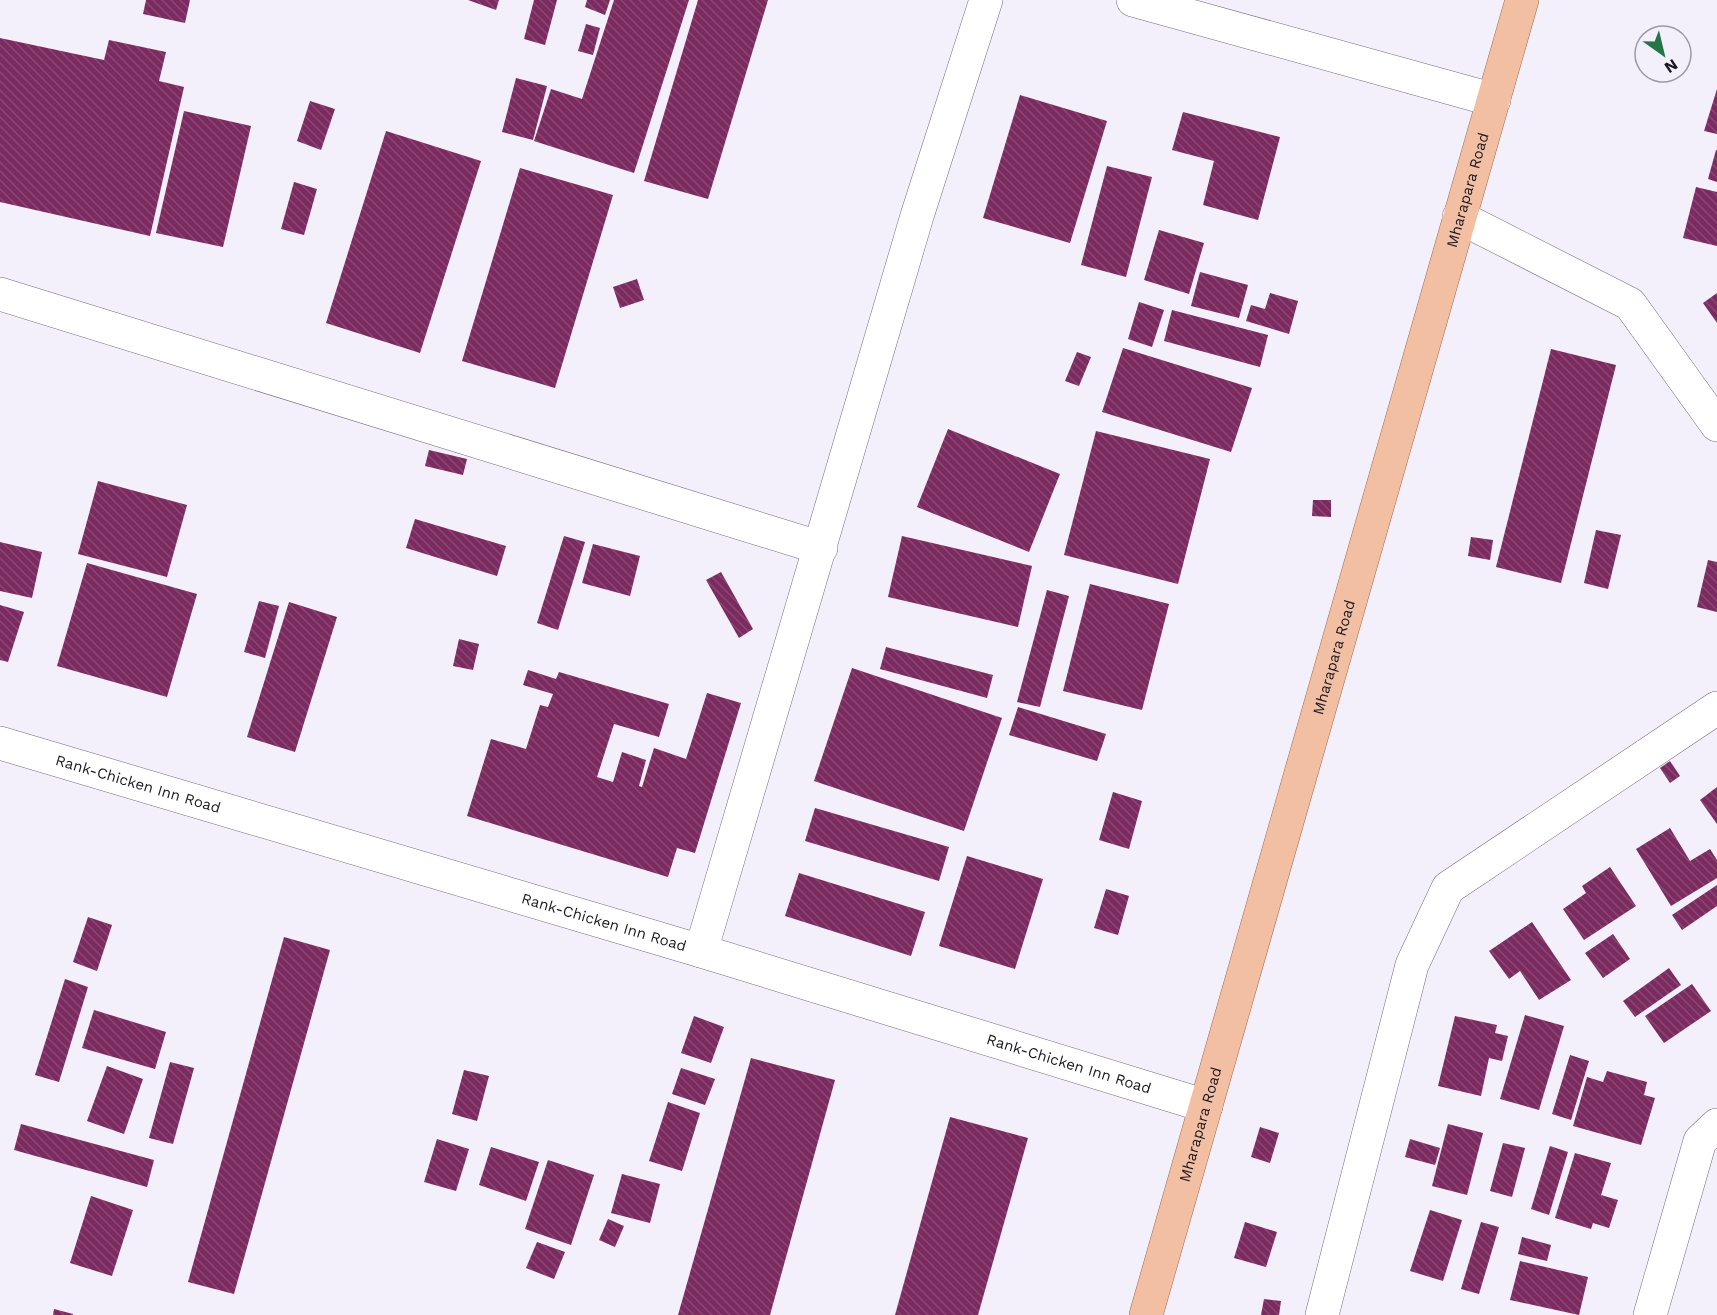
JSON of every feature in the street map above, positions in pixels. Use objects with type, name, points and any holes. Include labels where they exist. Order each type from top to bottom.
[{"type":"main road","name":"Mharapara Road","points":[[1146,1315],[1522,0]]},
{"type":"street","points":[[701,951],[917,216],[986,0]]},
{"type":"street","points":[[1133,0],[1494,100]]},
{"type":"street","points":[[1459,217],[1630,304],[1717,425]]},
{"type":"street","points":[[0,294],[821,548]]},
{"type":"street","points":[[1322,1315],[1412,965],[1448,888],[1717,708]]},
{"type":"street","name":"Rank-Chicken Inn Road","points":[[0,743],[701,951],[1206,1106]]},
{"type":"street","points":[[1650,1315],[1700,1141],[1717,1125]]},
{"type":"building","points":[[146,0],[190,0],[185,23],[143,14]]},
{"type":"building","points":[[468,0],[499,0],[496,10]]},
{"type":"building","points":[[534,0],[557,0],[545,45],[524,39]]},
{"type":"building","points":[[587,0],[610,0],[605,15],[585,7]]},
{"type":"building","points":[[614,0],[689,0],[634,173],[534,141],[551,89],[582,99]]},
{"type":"building","points":[[698,0],[768,0],[708,199],[644,181]]},
{"type":"building","points":[[586,24],[600,28],[593,55],[578,51]]},
{"type":"building","points":[[0,38],[104,60],[109,40],[166,52],[159,81],[184,87],[150,236],[0,202]]},
{"type":"building","points":[[516,78],[547,86],[533,140],[502,132]]},
{"type":"building","points":[[1717,89],[1717,134],[1704,131]]},
{"type":"building","points":[[1020,95],[1107,121],[1070,243],[983,218]]},
{"type":"building","points":[[310,101],[335,109],[321,150],[297,141]]},
{"type":"building","points":[[184,111],[251,126],[223,247],[156,233]]},
{"type":"building","points":[[1183,112],[1280,137],[1258,220],[1203,205],[1214,161],[1172,150]]},
{"type":"building","points":[[386,131],[481,161],[420,353],[326,323]]},
{"type":"building","points":[[1717,150],[1717,182],[1708,179]]},
{"type":"building","points":[[1107,166],[1152,177],[1126,277],[1081,265]]},
{"type":"building","points":[[520,168],[613,195],[555,388],[462,361]]},
{"type":"building","points":[[294,182],[317,189],[304,235],[281,229]]},
{"type":"building","points":[[1696,187],[1717,192],[1717,246],[1683,238]]},
{"type":"building","points":[[1159,230],[1204,243],[1189,294],[1144,280]]},
{"type":"building","points":[[1200,272],[1248,285],[1239,318],[1191,306]]},
{"type":"building","points":[[637,279],[644,300],[620,308],[613,287]]},
{"type":"building","points":[[1270,293],[1298,301],[1289,334],[1246,321],[1251,305],[1265,309]]},
{"type":"building","points":[[1717,293],[1717,323],[1703,303]]},
{"type":"building","points":[[1139,302],[1164,310],[1152,347],[1128,339]]},
{"type":"building","points":[[1172,310],[1268,335],[1260,367],[1164,341]]},
{"type":"building","points":[[1123,348],[1252,388],[1231,452],[1102,412]]},
{"type":"building","points":[[1551,349],[1616,365],[1561,583],[1496,567]]},
{"type":"building","points":[[1077,352],[1091,357],[1079,386],[1065,381]]},
{"type":"building","points":[[948,429],[1060,474],[1029,552],[917,507]]},
{"type":"building","points":[[1096,431],[1210,459],[1178,584],[1064,555]]},
{"type":"building","points":[[429,450],[467,459],[463,475],[425,466]]},
{"type":"building","points":[[98,481],[187,505],[167,577],[78,554]]},
{"type":"building","points":[[1313,500],[1331,500],[1331,517],[1312,516]]},
{"type":"building","points":[[415,519],[506,546],[497,576],[406,548]]},
{"type":"building","points":[[1596,530],[1621,535],[1608,589],[1584,583]]},
{"type":"building","points":[[564,536],[585,542],[558,630],[537,623]]},
{"type":"building","points":[[902,536],[1032,566],[1018,627],[888,597]]},
{"type":"building","points":[[1471,537],[1493,540],[1490,560],[1468,556]]},
{"type":"building","points":[[0,542],[42,552],[32,598],[0,591]]},
{"type":"building","points":[[593,544],[640,556],[630,596],[582,583]]},
{"type":"building","points":[[1708,560],[1717,562],[1717,612],[1697,607]]},
{"type":"building","points":[[87,563],[197,594],[167,697],[57,666]]},
{"type":"building","points":[[721,572],[753,629],[739,638],[706,580]]},
{"type":"building","points":[[1090,584],[1169,604],[1142,710],[1063,691]]},
{"type":"building","points":[[1047,590],[1069,596],[1040,707],[1017,702]]},
{"type":"building","points":[[259,601],[279,606],[265,658],[244,652]]},
{"type":"building","points":[[289,602],[337,617],[295,752],[247,737]]},
{"type":"building","points":[[0,605],[24,612],[8,662],[0,660]]},
{"type":"building","points":[[459,639],[479,644],[473,670],[453,666]]},
{"type":"building","points":[[886,647],[993,675],[987,698],[880,669]]},
{"type":"building","points":[[852,668],[1002,718],[964,831],[814,781]]},
{"type":"building","points":[[528,670],[556,679],[559,672],[669,704],[659,737],[614,724],[597,777],[613,782],[622,752],[646,760],[639,786],[642,787],[654,748],[686,759],[707,693],[741,703],[695,853],[677,848],[668,877],[467,816],[491,739],[526,749],[540,705],[548,707],[553,694],[523,685]]},
{"type":"building","points":[[1018,707],[1106,734],[1097,761],[1009,735]]},
{"type":"building","points":[[1670,761],[1680,776],[1670,783],[1660,768]]},
{"type":"building","points":[[1717,787],[1717,824],[1700,800]]},
{"type":"building","points":[[1113,792],[1142,801],[1129,849],[1099,840]]},
{"type":"building","points":[[815,808],[949,847],[939,881],[805,841]]},
{"type":"building","points":[[1670,828],[1690,861],[1710,849],[1717,860],[1717,878],[1671,906],[1636,849]]},
{"type":"building","points":[[967,856],[1043,879],[1015,969],[939,946]]},
{"type":"building","points":[[1610,867],[1636,906],[1584,940],[1563,909],[1586,893],[1582,886]]},
{"type":"building","points":[[799,873],[925,912],[911,956],[785,916]]},
{"type":"building","points":[[1717,885],[1717,906],[1682,930],[1672,915]]},
{"type":"building","points":[[1106,889],[1129,896],[1118,935],[1094,928]]},
{"type":"building","points":[[88,917],[112,925],[97,971],[73,962]]},
{"type":"building","points":[[1532,922],[1571,980],[1539,1000],[1520,971],[1509,979],[1489,951]]},
{"type":"building","points":[[1613,934],[1630,959],[1603,978],[1585,953]]},
{"type":"building","points":[[284,937],[330,950],[234,1294],[188,1282]]},
{"type":"building","points":[[1669,968],[1681,985],[1635,1017],[1623,1001]]},
{"type":"building","points":[[65,979],[88,987],[59,1082],[35,1075]]},
{"type":"building","points":[[1692,984],[1711,1011],[1664,1043],[1645,1016]]},
{"type":"building","points":[[94,1010],[166,1032],[155,1069],[82,1048]]},
{"type":"building","points":[[1525,1015],[1564,1026],[1539,1110],[1500,1099]]},
{"type":"building","points":[[694,1016],[724,1027],[711,1063],[681,1053]]},
{"type":"building","points":[[1455,1016],[1497,1025],[1495,1033],[1508,1036],[1502,1061],[1489,1058],[1481,1096],[1438,1086]]},
{"type":"building","points":[[1570,1055],[1589,1061],[1571,1120],[1552,1114]]},
{"type":"building","points":[[751,1058],[835,1080],[770,1315],[678,1315]]},
{"type":"building","points":[[170,1062],[194,1068],[173,1144],[149,1138]]},
{"type":"building","points":[[107,1066],[143,1079],[124,1134],[87,1121]]},
{"type":"building","points":[[681,1068],[715,1079],[705,1105],[672,1094]]},
{"type":"building","points":[[464,1070],[489,1076],[477,1121],[452,1114]]},
{"type":"building","points":[[1607,1071],[1647,1082],[1644,1095],[1655,1098],[1641,1145],[1573,1126],[1587,1077],[1603,1082]]},
{"type":"building","points":[[668,1102],[700,1113],[682,1171],[649,1161]]},
{"type":"building","points":[[950,1117],[1028,1138],[978,1315],[895,1315]]},
{"type":"building","points":[[21,1124],[154,1160],[147,1187],[14,1150]]},
{"type":"building","points":[[1448,1124],[1483,1133],[1467,1195],[1432,1186]]},
{"type":"building","points":[[1260,1127],[1279,1133],[1270,1163],[1251,1157]]},
{"type":"building","points":[[437,1139],[469,1149],[456,1191],[424,1182]]},
{"type":"building","points":[[1410,1139],[1440,1148],[1435,1165],[1405,1157]]},
{"type":"building","points":[[1503,1143],[1525,1148],[1512,1197],[1490,1191]]},
{"type":"building","points":[[1550,1146],[1568,1152],[1549,1215],[1531,1209]]},
{"type":"building","points":[[491,1147],[539,1162],[526,1201],[479,1185]]},
{"type":"building","points":[[1575,1153],[1611,1163],[1601,1195],[1618,1200],[1609,1228],[1593,1223],[1591,1229],[1555,1218]]},
{"type":"building","points":[[548,1160],[594,1175],[571,1245],[525,1229]]},
{"type":"building","points":[[622,1174],[660,1184],[650,1223],[611,1213]]},
{"type":"building","points":[[91,1196],[133,1210],[112,1276],[70,1263]]},
{"type":"building","points":[[1430,1210],[1462,1220],[1443,1281],[1410,1271]]},
{"type":"building","points":[[608,1219],[624,1226],[615,1247],[599,1240]]},
{"type":"building","points":[[1245,1222],[1277,1232],[1266,1267],[1234,1258]]},
{"type":"building","points":[[1481,1222],[1499,1227],[1479,1294],[1461,1289]]},
{"type":"building","points":[[1522,1237],[1551,1245],[1547,1261],[1518,1254]]},
{"type":"building","points":[[537,1242],[565,1252],[554,1279],[526,1268]]},
{"type":"building","points":[[1520,1261],[1588,1277],[1579,1315],[1510,1300]]},
{"type":"building","points":[[1264,1299],[1281,1301],[1279,1315],[1261,1315]]},
{"type":"building","points":[[54,1309],[73,1314],[73,1315],[53,1315]]}]
